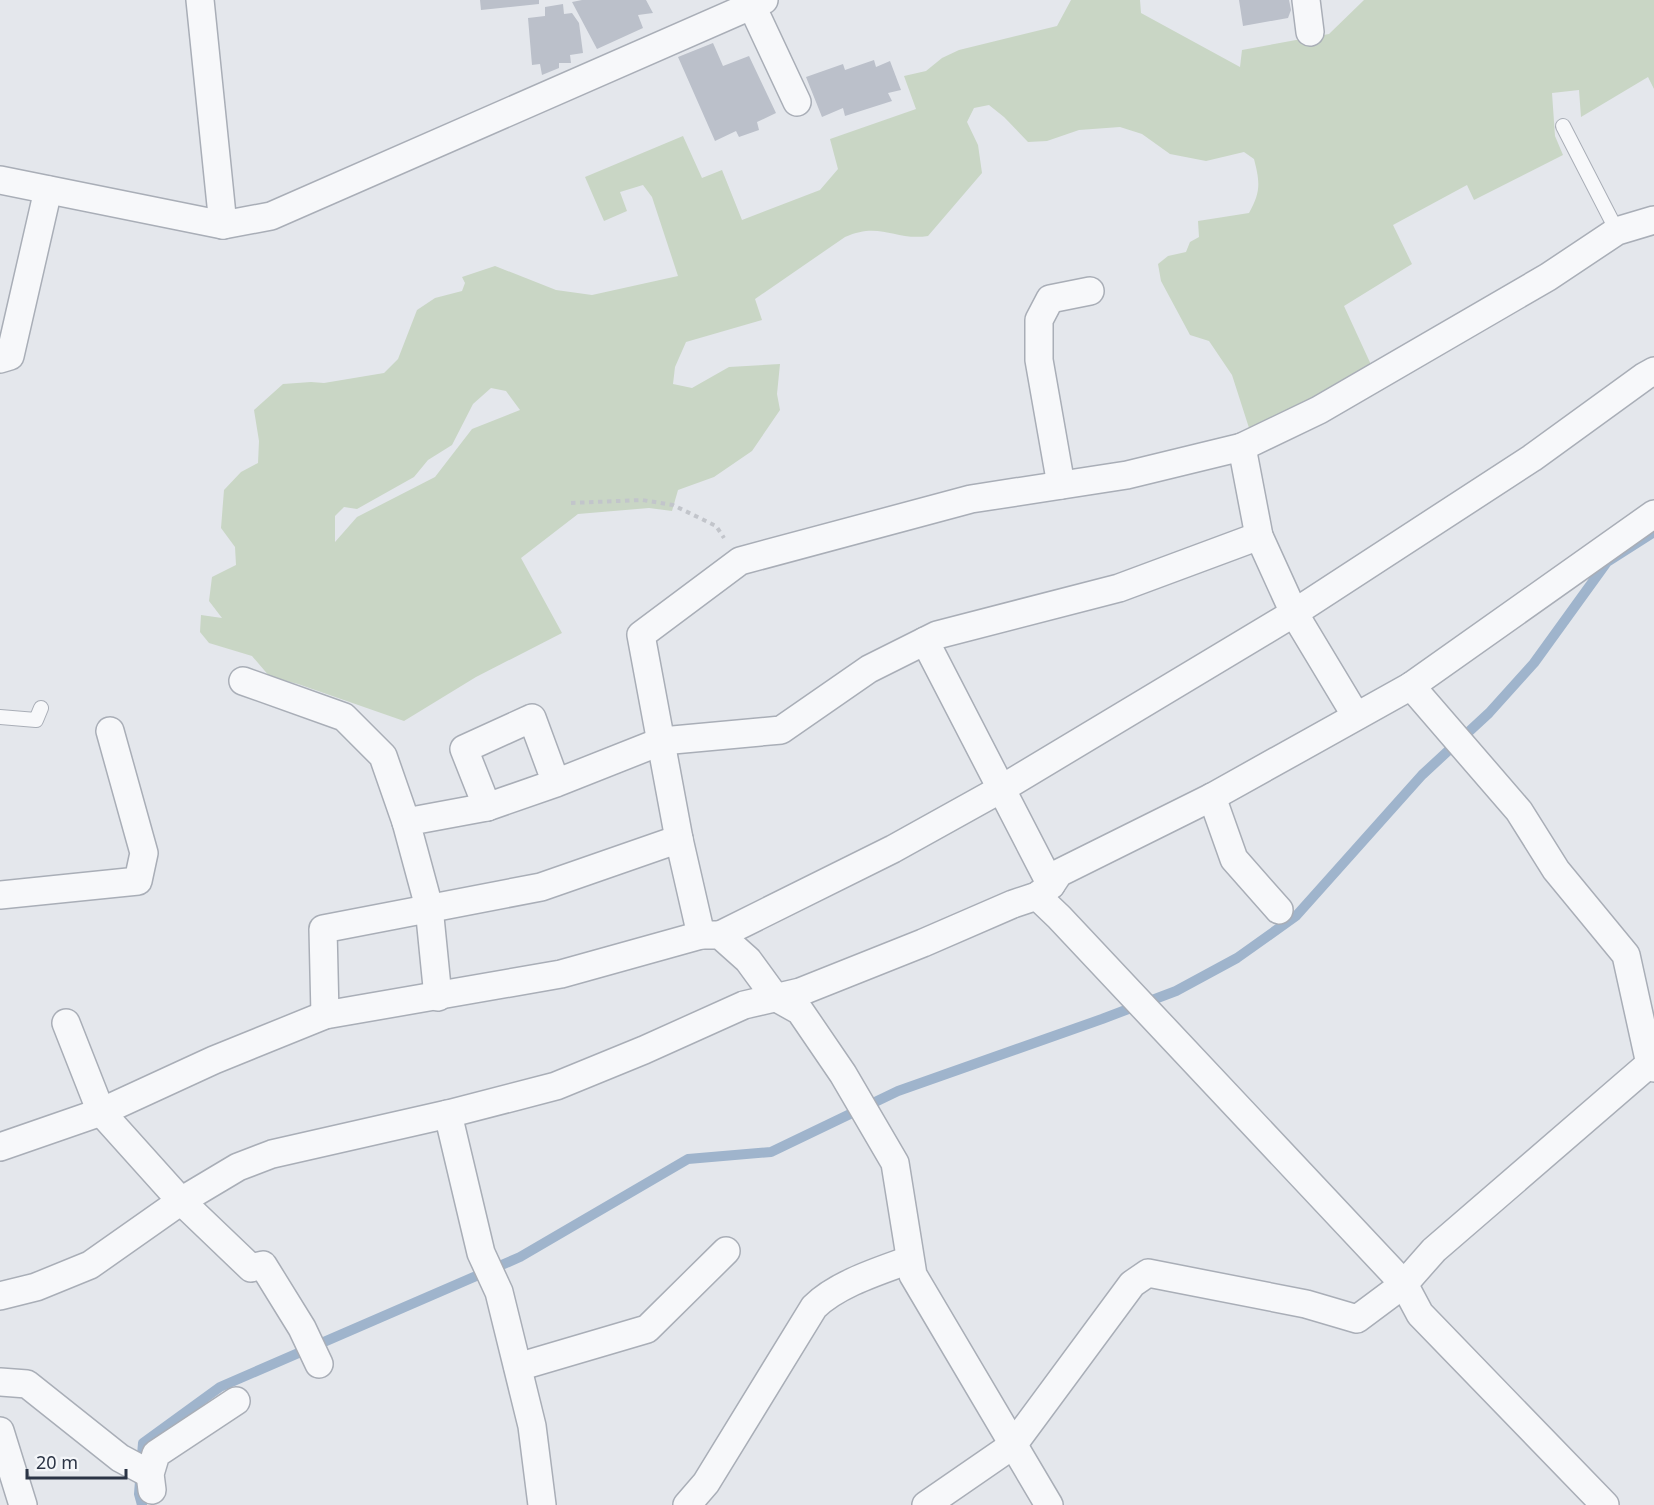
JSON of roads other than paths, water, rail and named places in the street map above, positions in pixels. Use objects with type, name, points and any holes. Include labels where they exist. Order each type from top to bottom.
[{"type":"street","points":[[200,0],[223,225]]},
{"type":"street","points":[[1306,0],[1310,32]]},
{"type":"street","points":[[0,180],[223,225],[271,216],[531,100],[758,3],[797,102]]},
{"type":"street","points":[[0,359],[10,356],[48,190]]},
{"type":"street","points":[[1049,1505],[913,1275],[895,1163],[852,1089],[800,1011],[775,997],[748,960],[710,935],[680,839],[640,635],[740,561],[970,500],[1127,475],[1242,447],[1318,410],[1548,277],[1617,231],[1654,220]]},
{"type":"street","points":[[1061,485],[1039,360],[1039,320],[1050,299],[1090,291]]},
{"type":"street","points":[[0,1147],[101,1112],[214,1060],[325,1015],[561,974],[710,935],[893,849],[1001,789],[1294,613],[1532,458],[1645,375],[1654,371]]},
{"type":"street","points":[[1242,447],[1259,536],[1294,613],[1356,716]]},
{"type":"street","points":[[0,1296],[36,1287],[90,1264],[181,1201],[238,1167],[273,1154],[448,1114],[556,1086],[744,1005],[800,992],[923,943],[1044,890],[1059,873],[1212,798],[1411,686],[1654,514]]},
{"type":"street","points":[[406,822],[488,807],[662,741],[780,730],[868,669],[937,635],[1119,588],[1259,536]]},
{"type":"street","points":[[925,641],[1001,789],[1044,890],[1125,987],[1404,1284],[1420,1314],[1605,1505]]},
{"type":"street","points":[[243,681],[344,717],[383,756],[406,822],[429,907],[438,997]]},
{"type":"street","points":[[926,1505],[1013,1445],[1132,1284],[1148,1274],[1306,1305],[1357,1318],[1404,1284],[1434,1250],[1653,1064],[1626,955],[1556,870],[1519,811],[1411,686]]},
{"type":"street","points":[[488,807],[464,749],[532,718],[556,783]]},
{"type":"street","points":[[0,895],[138,881],[144,853],[110,731]]},
{"type":"street","points":[[1212,798],[1233,859],[1279,910]]},
{"type":"street","points":[[325,1015],[323,929],[541,887],[680,839]]},
{"type":"street","points":[[66,1023],[101,1112],[181,1201],[251,1268],[263,1265],[302,1328],[319,1364]]},
{"type":"street","points":[[448,1114],[481,1253],[499,1292],[518,1367],[532,1426],[542,1505]]},
{"type":"street","points":[[518,1367],[647,1329],[726,1251]]},
{"type":"street","points":[[687,1505],[706,1483],[814,1307],[823,1298],[872,1274],[909,1260]]},
{"type":"street","points":[[0,1382],[27,1384],[151,1482],[156,1454],[236,1401]]},
{"type":"street","points":[[0,1431],[23,1505]]},
{"type":"lane","points":[[1563,126],[1617,231]]},
{"type":"lane","points":[[0,717],[36,720],[41,708]]},
{"type":"waterway","points":[[142,1505],[139,1494],[143,1443],[220,1387],[520,1257],[688,1159],[771,1152],[898,1091],[1176,991],[1237,958],[1296,916],[1422,775],[1489,713],[1534,663],[1607,562],[1654,532]]}]
